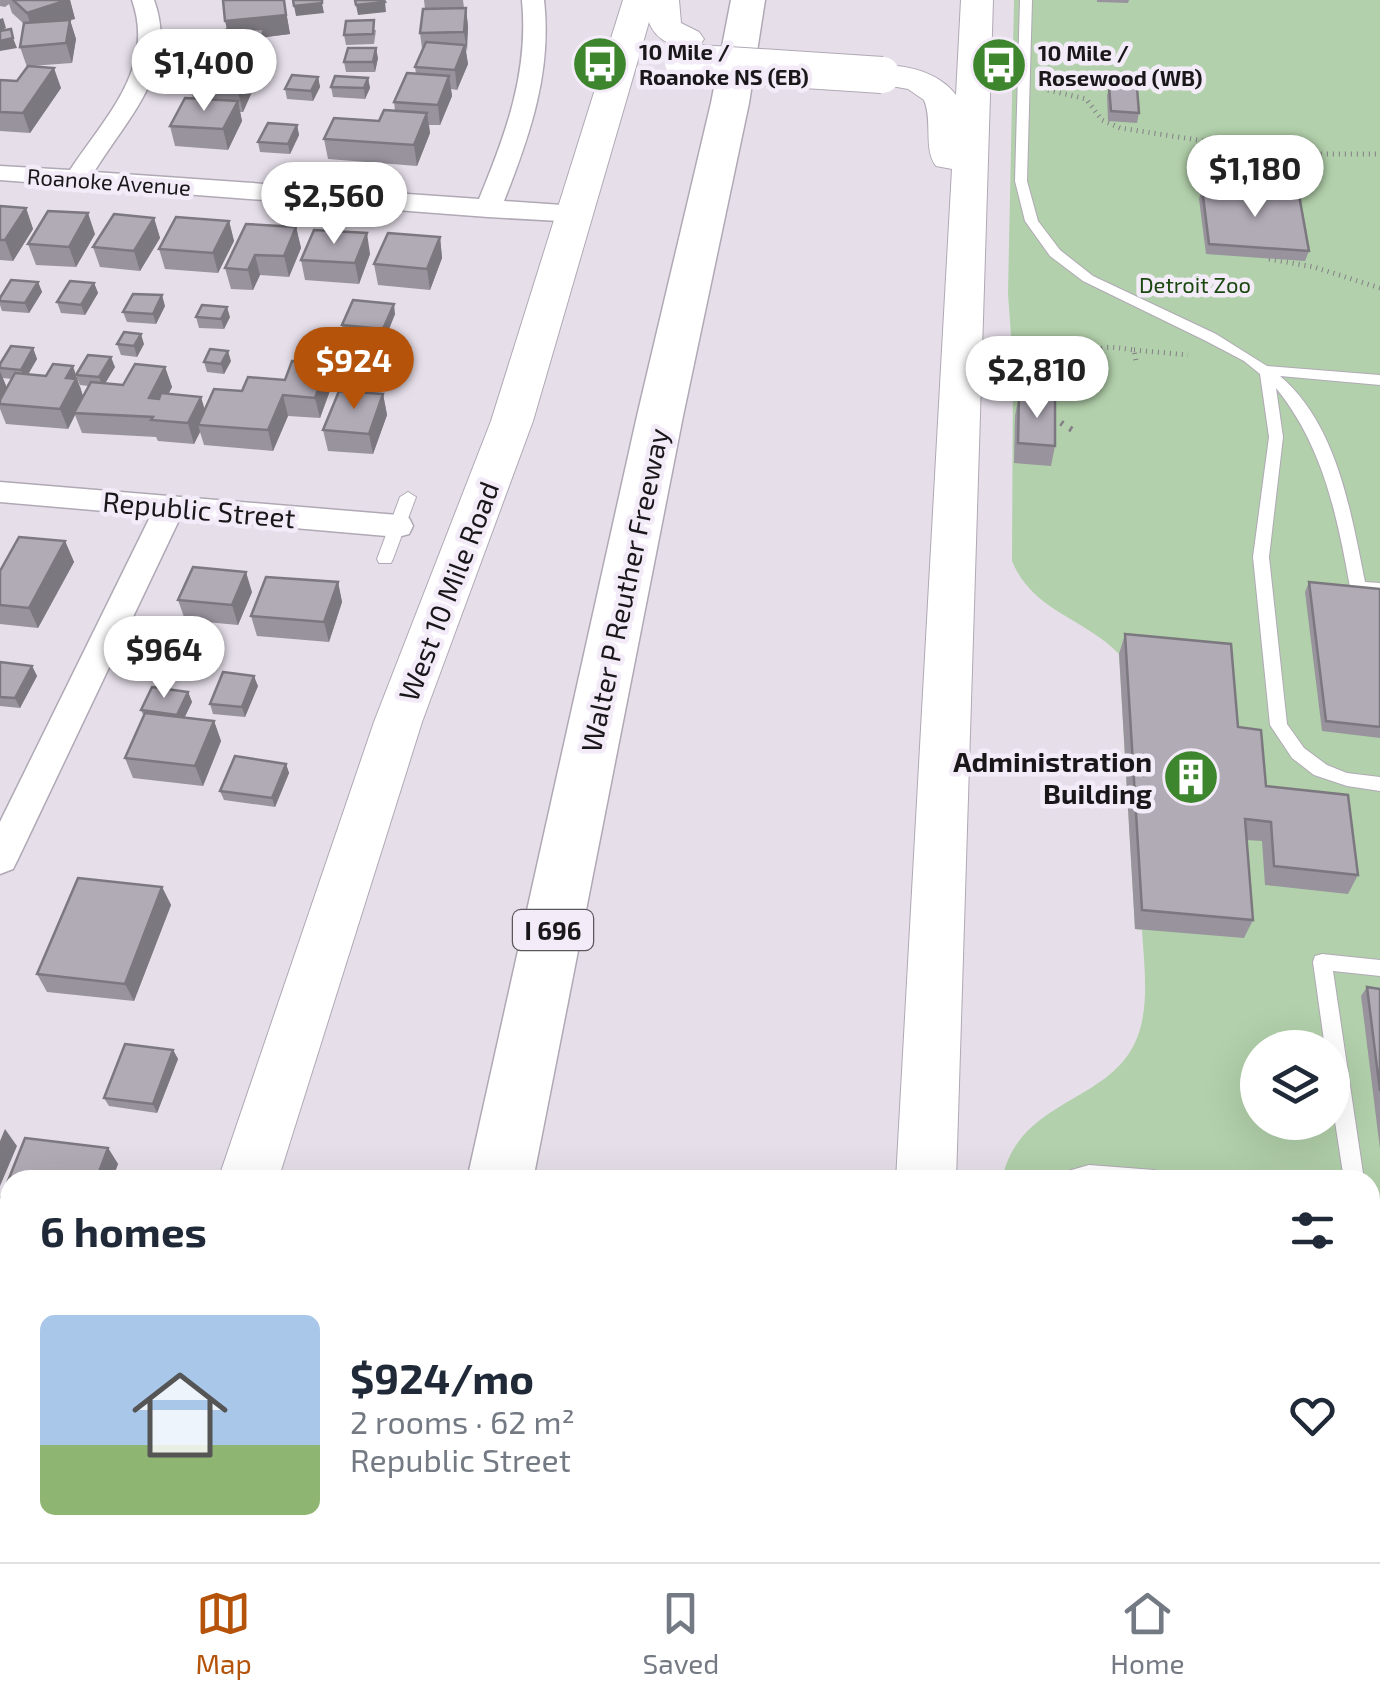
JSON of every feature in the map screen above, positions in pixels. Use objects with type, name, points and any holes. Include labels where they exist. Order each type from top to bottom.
[{"type":"highway","name":"Walter P Reuther Freeway","points":[[502,1170],[660,416],[730,103],[748,0]]},
{"type":"main road","name":"West 10 Mile Road","points":[[251,1170],[398,722],[512,421],[639,0]]},
{"type":"main road","points":[[663,0],[662,16],[667,29],[686,50]]},
{"type":"main road","points":[[926,1170],[977,0]]},
{"type":"main road","points":[[613,91],[628,75],[686,50],[882,65],[938,56],[976,38]]},
{"type":"main road","points":[[882,65],[943,96],[948,113],[948,183],[965,262]]},
{"type":"street","points":[[77,179],[149,60],[152,24],[143,0]]},
{"type":"street","points":[[488,209],[534,72],[537,33],[533,0]]},
{"type":"street","name":"Roanoke Avenue","points":[[0,173],[577,214]]},
{"type":"street","name":"Republic Street","points":[[0,492],[170,506],[403,512]]},
{"type":"street","points":[[0,859],[170,506]]},
{"type":"lane","points":[[1026,0],[1022,204],[1042,240],[1087,276],[1188,329],[1242,352],[1267,370],[1296,402],[1323,449],[1337,489],[1358,587],[1380,590]]},
{"type":"lane","points":[[1267,370],[1380,380]]},
{"type":"lane","points":[[1267,370],[1276,437],[1261,556],[1279,725],[1288,741],[1334,780],[1380,784]]},
{"type":"lane","points":[[385,559],[403,512]]},
{"type":"lane","points":[[1353,1170],[1322,962],[1380,968]]},
{"type":"path","points":[[1023,88],[1080,96],[1108,125],[1306,156],[1380,154]]},
{"type":"path","points":[[1247,149],[1244,164],[1248,202]]},
{"type":"path","points":[[1269,259],[1380,288]]},
{"type":"path","points":[[1084,364],[1090,351],[1103,346],[1134,350],[1136,361]]},
{"type":"path","points":[[1026,415],[1045,380],[1084,364],[1102,364]]},
{"type":"path","points":[[1033,402],[1046,407],[1051,417]]},
{"type":"path","points":[[1039,416],[1051,417],[1077,433]]},
{"type":"green space","name":"Detroit Zoo","points":[[1014,0],[1380,0],[1380,1170],[1005,1170],[1011,1153],[1026,1133],[1124,1060],[1141,1025],[1145,985],[1142,930],[1135,929],[1119,654],[1033,592],[1012,561],[1013,363],[1008,294]]},
{"type":"building","points":[[13,0],[67,0],[27,13]]},
{"type":"building","points":[[223,0],[284,0],[286,15],[225,21]]},
{"type":"building","points":[[293,0],[322,0],[322,3],[294,6]]},
{"type":"building","points":[[355,0],[384,0],[385,2],[356,5]]},
{"type":"building","points":[[466,8],[464,32],[420,33],[423,9]]},
{"type":"building","points":[[70,20],[66,43],[20,47],[24,23]]},
{"type":"building","points":[[374,20],[373,34],[344,35],[346,21]]},
{"type":"building","points":[[11,29],[13,38],[0,41],[0,31]]},
{"type":"building","points":[[227,29],[264,29],[256,55],[208,55],[212,41],[223,41]]},
{"type":"building","points":[[426,42],[465,45],[455,70],[415,67]]},
{"type":"building","points":[[348,48],[376,48],[373,62],[344,62]]},
{"type":"building","points":[[216,64],[251,65],[238,92],[191,90],[200,71],[212,72]]},
{"type":"building","points":[[28,66],[54,68],[23,113],[0,112],[0,80],[17,81]]},
{"type":"building","points":[[407,73],[449,76],[438,105],[394,102]]},
{"type":"building","points":[[292,75],[318,77],[311,91],[285,89]]},
{"type":"building","points":[[335,76],[368,78],[364,88],[331,87]]},
{"type":"building","points":[[1109,86],[1137,88],[1139,113],[1111,111]]},
{"type":"building","points":[[185,98],[238,101],[223,129],[170,126]]},
{"type":"building","points":[[384,110],[427,113],[414,145],[324,139],[334,118],[379,121]]},
{"type":"building","points":[[268,123],[297,125],[288,144],[258,142]]},
{"type":"building","points":[[1202,188],[1299,195],[1309,251],[1209,244]]},
{"type":"building","points":[[0,206],[26,208],[5,240],[0,240]]},
{"type":"building","points":[[48,211],[88,213],[69,247],[28,244]]},
{"type":"building","points":[[114,214],[154,218],[134,251],[93,247]]},
{"type":"building","points":[[176,217],[229,221],[213,253],[159,249]]},
{"type":"building","points":[[246,224],[296,227],[284,256],[255,255],[248,270],[225,268]]},
{"type":"building","points":[[314,230],[367,233],[355,263],[301,260]]},
{"type":"building","points":[[388,233],[440,237],[427,269],[374,264]]},
{"type":"building","points":[[11,280],[38,282],[25,303],[0,301]]},
{"type":"building","points":[[70,281],[94,283],[81,305],[57,302]]},
{"type":"building","points":[[133,294],[162,295],[153,314],[123,312]]},
{"type":"building","points":[[353,300],[394,304],[383,329],[342,325]]},
{"type":"building","points":[[202,305],[227,307],[221,319],[196,317]]},
{"type":"building","points":[[124,332],[141,334],[134,346],[117,344]]},
{"type":"building","points":[[11,346],[33,348],[21,370],[0,368]]},
{"type":"building","points":[[210,349],[228,351],[221,364],[204,362]]},
{"type":"building","points":[[88,355],[111,357],[99,377],[76,375]]},
{"type":"building","points":[[292,361],[328,364],[315,398],[283,395],[268,430],[198,425],[214,389],[242,391],[248,377],[285,380]]},
{"type":"building","points":[[53,364],[73,366],[66,378],[76,379],[60,409],[0,404],[15,373],[46,376]]},
{"type":"building","points":[[135,364],[165,367],[149,398],[159,399],[161,393],[201,397],[188,423],[74,413],[91,382],[123,385]]},
{"type":"building","points":[[339,391],[383,394],[369,434],[323,430]]},
{"type":"building","points":[[1019,395],[1055,398],[1055,446],[1018,443]]},
{"type":"building","points":[[19,537],[65,541],[29,608],[0,605],[0,571]]},
{"type":"building","points":[[193,567],[246,572],[232,605],[178,600]]},
{"type":"building","points":[[266,577],[338,582],[324,622],[251,616]]},
{"type":"building","points":[[1309,582],[1380,589],[1380,727],[1326,721]]},
{"type":"building","name":"Administration Building","points":[[1125,634],[1231,644],[1238,727],[1261,730],[1266,786],[1348,795],[1358,875],[1274,866],[1271,822],[1245,819],[1253,920],[1142,910]]},
{"type":"building","points":[[0,662],[32,666],[15,698],[0,697]]},
{"type":"building","points":[[223,672],[254,676],[242,707],[210,704]]},
{"type":"building","points":[[152,687],[188,692],[177,715],[141,710]]},
{"type":"building","points":[[145,713],[214,721],[195,766],[125,758]]},
{"type":"building","points":[[235,756],[286,764],[272,798],[220,791]]},
{"type":"building","points":[[78,878],[162,887],[125,984],[37,974]]},
{"type":"building","points":[[1367,987],[1380,989],[1380,1091]]},
{"type":"building","points":[[125,1044],[173,1050],[153,1104],[104,1098]]},
{"type":"building","points":[[25,1138],[108,1148],[100,1170],[12,1170]]},
{"type":"place","name":"10 Mile / Roanoke NS (EB)","points":[[600,64]]},
{"type":"place","name":"10 Mile / Rosewood (WB)","points":[[999,65]]},
{"type":"place","name":"Administration Building","points":[[1191,777]]}]
